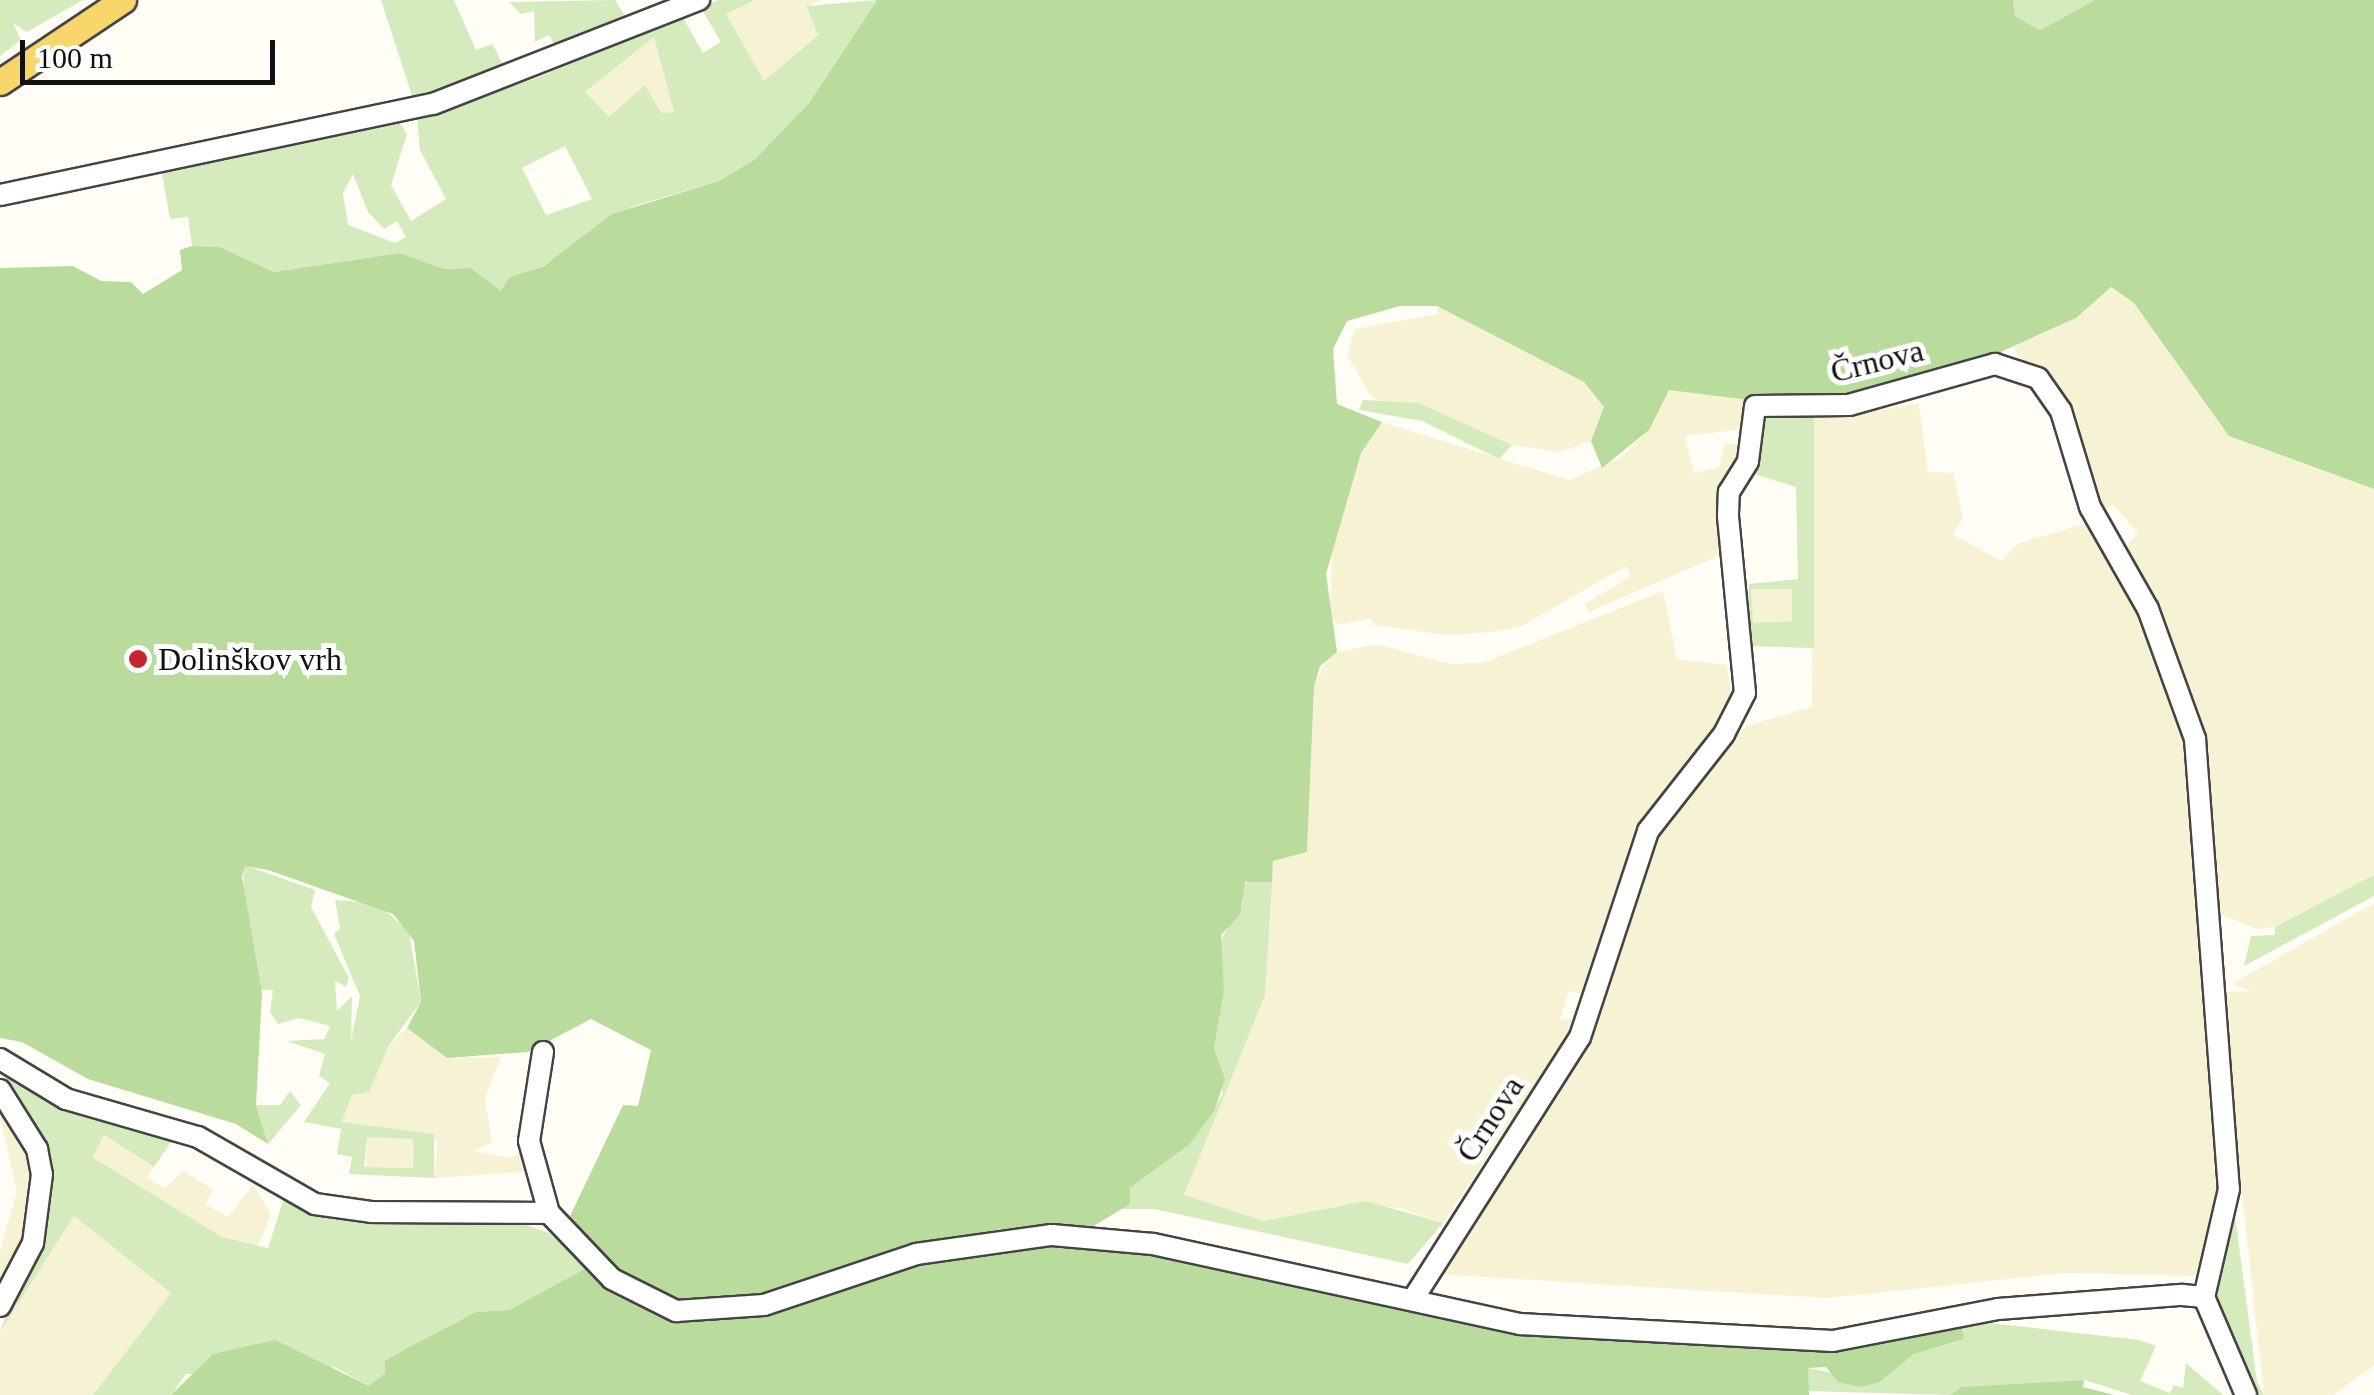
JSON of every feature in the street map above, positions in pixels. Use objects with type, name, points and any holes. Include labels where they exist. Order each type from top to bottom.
[{"type":"main road","points":[[0,82],[123,0]]},
{"type":"street","points":[[0,196],[434,104],[699,0]]},
{"type":"street","name":"Črnova","points":[[1415,1296],[1580,1037],[1648,831],[1724,734],[1745,693],[1728,515],[1729,492],[1748,461],[1755,406],[1850,406],[1995,364],[2038,378],[2060,411],[2090,508],[2148,609],[2196,738],[2229,1189],[2204,1298]]},
{"type":"street","points":[[543,1052],[529,1141],[550,1213],[612,1279],[676,1311],[764,1304],[916,1254],[1052,1235],[1154,1244],[1415,1296],[1520,1324],[1833,1341],[1998,1310],[2204,1298],[2246,1395]]},
{"type":"street","points":[[0,1059],[66,1100],[198,1137],[315,1204],[372,1212],[550,1213]]},
{"type":"street","points":[[0,1090],[38,1149],[42,1174],[33,1243],[0,1306]]},
{"type":"shaded area","points":[[755,0],[822,0],[806,7],[818,34],[764,82],[726,13]]},
{"type":"shaded area","points":[[654,37],[674,112],[609,117],[585,92]]},
{"type":"shaded area","points":[[2111,287],[2134,303],[2229,436],[2374,489],[2374,875],[2289,925],[2257,929],[2212,911],[2204,756],[2120,552],[2138,533],[2113,504],[2102,513],[2046,388],[2017,387],[2008,374],[2022,366],[2013,347],[2076,318]]},
{"type":"shaded area","points":[[1437,306],[1584,382],[1604,407],[1591,441],[1560,452],[1512,445],[1419,403],[1389,406],[1371,396],[1347,355],[1355,329],[1437,314]]},
{"type":"shaded area","points":[[1669,389],[1745,397],[1743,429],[1685,436],[1694,473],[1719,467],[1725,443],[1746,446],[1727,552],[1589,612],[1585,604],[1631,576],[1626,566],[1522,626],[1492,632],[1446,635],[1374,625],[1371,618],[1338,625],[1330,617],[1332,551],[1361,452],[1382,422],[1569,480],[1620,458],[1649,430]]},
{"type":"shaded area","points":[[1919,403],[1928,472],[1953,473],[1963,518],[1953,535],[2002,561],[2017,544],[2091,522],[2140,599],[2189,721],[2224,1184],[2201,1276],[2064,1273],[1827,1298],[1434,1274],[1565,1071],[1668,815],[1746,726],[1812,707],[1814,412],[1852,415]]},
{"type":"shaded area","points":[[1750,589],[1792,589],[1792,623],[1750,623]]},
{"type":"shaded area","points":[[1663,591],[1677,659],[1727,665],[1732,701],[1645,826],[1588,996],[1569,991],[1560,1019],[1577,1021],[1443,1223],[1401,1208],[1335,1206],[1304,1219],[1264,1221],[1183,1195],[1265,995],[1273,861],[1307,852],[1314,687],[1329,654],[1377,644],[1450,664],[1483,663]]},
{"type":"shaded area","points":[[2374,903],[2374,1365],[2334,1395],[2264,1395],[2220,992],[2250,991],[2232,984]]},
{"type":"shaded area","points":[[407,1028],[447,1058],[501,1057],[485,1098],[492,1143],[473,1151],[511,1158],[528,1146],[541,1171],[434,1178],[438,1141],[342,1123],[352,1095],[369,1092],[389,1045]]},
{"type":"shaded area","points":[[5,1110],[35,1177],[26,1241],[0,1291],[0,1250],[17,1192],[0,1117]]},
{"type":"shaded area","points":[[103,1135],[154,1167],[147,1177],[164,1188],[184,1171],[214,1190],[205,1204],[228,1217],[253,1185],[271,1214],[258,1246],[222,1237],[91,1157]]},
{"type":"shaded area","points":[[367,1137],[413,1138],[412,1168],[366,1167]]},
{"type":"shaded area","points":[[74,1216],[171,1293],[93,1395],[0,1395],[0,1332]]},
{"type":"green space","points":[[0,0],[83,0],[27,32],[13,23],[21,40],[0,56]]},
{"type":"green space","points":[[381,0],[454,0],[476,50],[493,44],[504,68],[414,102]]},
{"type":"green space","points":[[615,0],[628,21],[559,53],[549,35],[535,42],[534,11],[521,14],[509,2]]},
{"type":"green space","points":[[718,0],[755,0],[726,14],[764,81],[818,35],[806,6],[877,0],[809,103],[754,160],[719,181],[631,207],[543,266],[509,277],[501,291],[471,268],[444,269],[400,253],[274,272],[220,247],[192,246],[188,217],[170,219],[162,173],[399,122],[407,134],[391,185],[411,221],[446,199],[420,150],[417,118],[537,78],[682,16],[703,53],[721,42],[701,8]],"holes":[[[654,37],[674,112],[661,113],[645,85],[609,117],[585,92]],[[565,146],[592,199],[546,215],[522,168]],[[353,174],[368,212],[384,229],[397,221],[406,237],[395,243],[348,225],[343,193]]]},
{"type":"green space","points":[[877,0],[2013,0],[2015,16],[2040,30],[2095,0],[2374,0],[2374,489],[2229,436],[2134,303],[2111,287],[2076,318],[1863,414],[1669,390],[1649,430],[1602,468],[1591,441],[1604,407],[1584,382],[1437,306],[1400,306],[1347,321],[1333,349],[1337,404],[1382,422],[1361,453],[1326,574],[1337,652],[1320,666],[1314,687],[1307,852],[1273,861],[1272,882],[1245,882],[1240,915],[1221,935],[1224,992],[1214,1049],[1225,1079],[1214,1111],[1190,1144],[1130,1188],[1130,1204],[1087,1230],[1001,1229],[931,1242],[791,1292],[683,1305],[627,1283],[570,1216],[623,1105],[638,1106],[651,1050],[591,1019],[528,1052],[447,1058],[407,1028],[421,1002],[414,941],[393,914],[268,870],[245,866],[242,877],[262,993],[256,1105],[268,1144],[236,1124],[88,1079],[22,1042],[0,1038],[0,268],[73,266],[101,281],[131,282],[143,294],[182,270],[180,250],[192,246],[220,247],[274,272],[400,253],[444,269],[471,268],[501,291],[509,277],[544,266],[612,214],[719,181],[754,160],[809,103]]},
{"type":"green space","points":[[2013,0],[2095,0],[2040,30],[2015,16]]},
{"type":"green space","points":[[1363,400],[1419,403],[1512,445],[1499,459],[1422,421],[1359,410]]},
{"type":"green space","points":[[1814,412],[1814,648],[1747,646],[1749,584],[1798,579],[1796,487],[1754,474],[1755,426],[1764,414]],"holes":[[[1751,589],[1792,589],[1792,621],[1753,623]]]},
{"type":"green space","points":[[244,865],[315,890],[311,907],[349,978],[346,987],[335,981],[337,1011],[352,996],[351,1041],[360,996],[334,934],[340,928],[335,900],[377,903],[409,932],[421,1002],[389,1045],[369,1092],[352,1095],[342,1122],[434,1134],[434,1178],[349,1174],[352,1157],[337,1154],[341,1129],[304,1122],[330,1083],[319,1076],[325,1054],[287,1041],[324,1039],[330,1026],[299,1018],[278,1024],[270,1012],[273,990],[261,990],[242,913]],"holes":[[[367,1137],[413,1139],[413,1168],[364,1167]]]},
{"type":"green space","points":[[2374,875],[2374,896],[2244,966],[2251,936],[2275,935],[2275,927]]},
{"type":"green space","points":[[1255,877],[1272,882],[1265,995],[1184,1195],[1264,1221],[1366,1201],[1443,1223],[1408,1264],[1154,1209],[1118,1209],[1129,1204],[1130,1188],[1190,1144],[1223,1094],[1214,1049],[1224,992],[1218,945],[1243,903],[1240,887]]},
{"type":"green space","points":[[0,1066],[177,1133],[154,1167],[104,1135],[92,1157],[222,1237],[268,1248],[284,1198],[501,1216],[549,1233],[590,1266],[509,1310],[476,1312],[409,1347],[385,1361],[385,1373],[369,1386],[334,1367],[186,1374],[171,1395],[93,1395],[171,1293],[74,1216],[0,1332],[50,1198],[48,1158]]},
{"type":"green space","points":[[290,1091],[301,1105],[268,1144],[256,1105],[280,1105]]},
{"type":"green space","points":[[2232,1193],[2257,1382],[2264,1395],[2248,1395],[2213,1299]]},
{"type":"green space","points":[[1046,1243],[1148,1252],[1561,1337],[1820,1350],[1961,1325],[1964,1339],[1914,1354],[1880,1382],[1860,1387],[1838,1382],[1826,1367],[1808,1368],[1809,1395],[171,1395],[213,1354],[275,1340],[369,1386],[385,1373],[385,1361],[409,1347],[476,1312],[509,1310],[590,1266],[637,1304],[672,1317],[728,1320],[792,1308],[897,1266]]},
{"type":"green space","points":[[1981,1322],[2139,1340],[2156,1346],[2140,1381],[2170,1393],[2174,1385],[2183,1388],[2186,1363],[2223,1395],[2132,1395],[2084,1380],[1961,1387],[1950,1395],[1806,1391],[1808,1368],[1880,1382],[1914,1354],[1964,1339],[1961,1325]]},
{"type":"green space","points":[[2084,1380],[2083,1387],[2114,1395],[1950,1395],[1961,1387]]},
{"type":"place","name":"Dolinškov vrh","points":[[138,659]]}]
